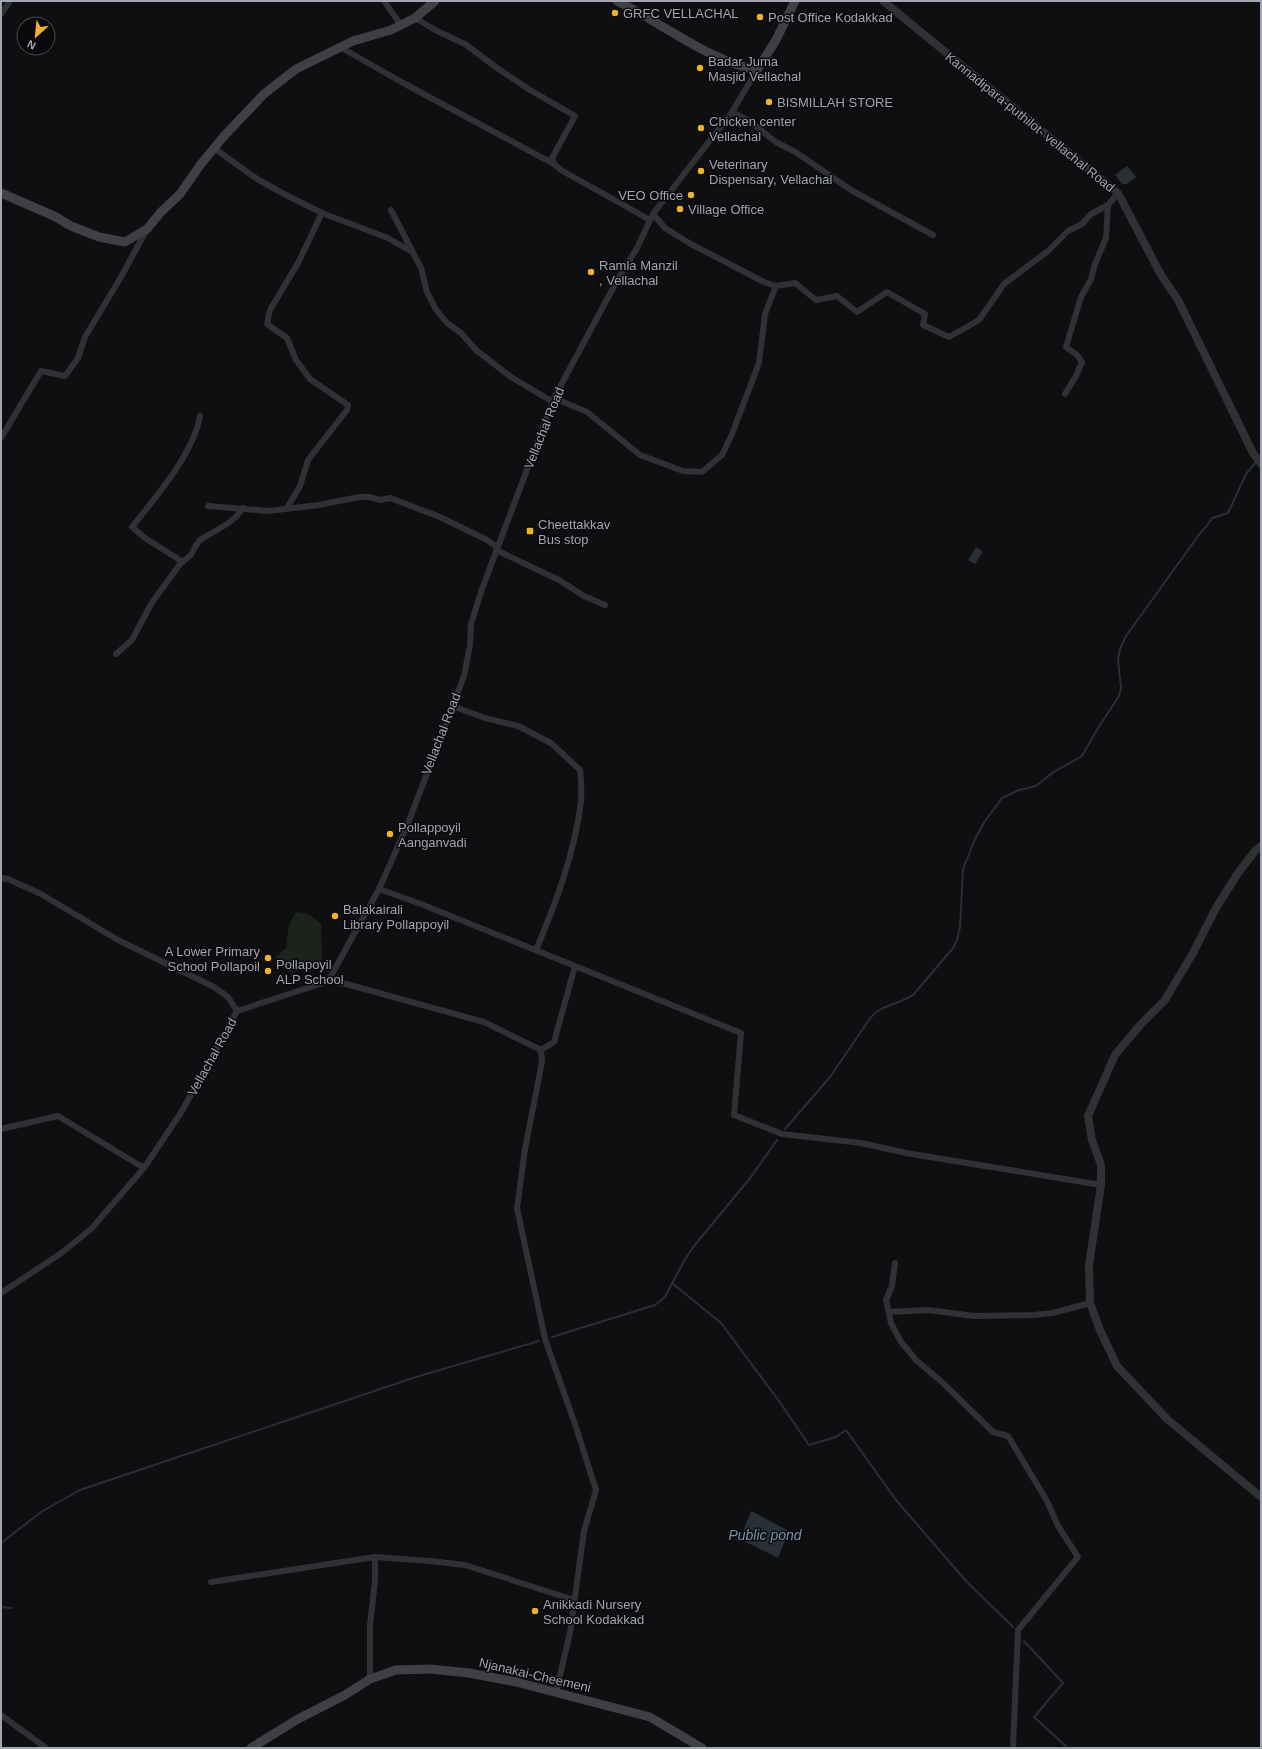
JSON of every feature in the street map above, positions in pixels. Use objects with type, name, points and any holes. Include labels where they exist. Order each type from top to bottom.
[{"type":"main road","points":[[1,193],[54,216],[71,226],[99,237],[125,242],[147,229],[161,212],[180,194],[214,148],[264,94],[296,69],[352,40],[391,30],[415,18],[435,1]]},
{"type":"main road","points":[[617,1],[717,56],[743,68],[757,70],[776,40],[795,1]]},
{"type":"main road","name":"Njanakai-Cheemeni","points":[[251,1748],[298,1719],[370,1679],[396,1670],[430,1669],[469,1673],[516,1682],[650,1717],[702,1748]]},
{"type":"street","points":[[1,14],[10,1]]},
{"type":"street","points":[[384,1],[401,25]]},
{"type":"street","name":"Kannadipara-puthilot- vellachal Road","points":[[883,1],[1118,193],[1161,275],[1178,300],[1253,453],[1261,464]]},
{"type":"street","points":[[415,18],[426,26],[465,44],[530,90],[575,116],[552,158],[554,164]]},
{"type":"street","points":[[340,47],[405,84],[554,164],[561,170],[651,217],[689,243],[764,282],[776,286],[796,283],[816,300],[837,296],[857,312],[887,292],[925,314],[923,325],[949,336],[979,320],[1004,284],[1048,251],[1068,231],[1082,224],[1091,214],[1108,206],[1118,193]]},
{"type":"street","name":"Vellachal Road","points":[[1,1293],[60,1254],[91,1229],[144,1168],[182,1111],[237,1011],[320,984],[328,979],[379,889],[407,826],[464,676],[470,645],[471,624],[496,548],[554,400],[619,277],[637,248],[651,217],[732,112],[757,70]]},
{"type":"street","points":[[732,112],[749,120],[776,142],[797,153],[851,190],[933,235]]},
{"type":"street","points":[[214,148],[257,179],[322,213],[388,238],[413,252]]},
{"type":"street","points":[[1065,394],[1076,376],[1082,362],[1077,355],[1066,347],[1067,339],[1081,298],[1091,279],[1095,264],[1106,238],[1108,206]]},
{"type":"street","points":[[391,210],[421,268],[427,292],[435,308],[447,323],[461,333],[476,350],[511,377],[554,400],[587,412],[640,455],[683,471],[702,472],[722,455],[732,434],[759,364],[765,314],[776,286]]},
{"type":"street","points":[[287,508],[300,486],[308,460],[347,410],[348,405],[310,379],[296,360],[287,338],[267,324],[270,310],[298,263],[322,213]]},
{"type":"street","points":[[1,438],[41,371],[65,376],[78,358],[85,337],[121,277],[147,229]]},
{"type":"street","points":[[183,562],[145,538],[132,527],[181,462],[198,425],[200,416]]},
{"type":"street","points":[[208,506],[268,511],[319,506],[359,497],[370,497],[380,500],[390,498],[440,517],[487,540],[496,548],[553,577],[584,596],[605,605]]},
{"type":"street","points":[[116,654],[132,640],[151,604],[183,562],[191,555],[200,540],[236,517],[243,508]]},
{"type":"street","points":[[452,706],[485,718],[518,726],[551,743],[580,770],[581,799],[575,835],[546,928],[536,950]]},
{"type":"street","points":[[1261,846],[1256,850],[1238,873],[1165,1000],[1141,1024],[1115,1055],[1088,1116],[1092,1140],[1101,1164],[1101,1185],[1089,1265],[1090,1303],[1100,1330],[1117,1366],[1167,1419],[1261,1497]]},
{"type":"street","points":[[1,878],[8,879],[41,894],[118,940],[214,987],[228,997],[237,1011]]},
{"type":"street","points":[[379,889],[536,950],[741,1033],[734,1115],[782,1134],[861,1143],[906,1153],[1101,1185]]},
{"type":"street","points":[[541,1050],[554,1042],[575,966]]},
{"type":"street","points":[[328,979],[484,1022],[541,1050]]},
{"type":"street","points":[[541,1050],[542,1062],[525,1149],[517,1208],[545,1339],[576,1427],[596,1490],[584,1531],[566,1659],[556,1692]]},
{"type":"street","points":[[1,1129],[58,1116],[144,1168]]},
{"type":"street","points":[[895,1263],[892,1286],[886,1300],[891,1323],[901,1342],[917,1361],[943,1383],[993,1432],[1008,1436],[1047,1501],[1058,1526],[1078,1557],[1018,1630],[1013,1748]]},
{"type":"street","points":[[889,1312],[928,1310],[974,1316],[1034,1316],[1053,1313],[1090,1303]]},
{"type":"street","points":[[211,1582],[375,1557],[465,1565],[574,1600]]},
{"type":"street","points":[[370,1679],[370,1625],[375,1581],[375,1557]]},
{"type":"street","points":[[1,1715],[46,1748]]},
{"type":"shaded area","points":[[296,912],[309,914],[321,924],[322,958],[316,968],[292,972],[275,964],[276,957],[286,948],[289,925]]},
{"type":"water","points":[[1127,166],[1136,177],[1127,184],[1122,184],[1115,175]]},
{"type":"water","points":[[976,547],[983,552],[975,564],[968,560]]},
{"type":"water","name":"Public pond","points":[[751,1511],[789,1531],[778,1558],[740,1539]]},
{"type":"waterway","points":[[785,1129],[830,1077],[871,1017],[881,1009],[909,998],[914,994],[953,948],[957,940],[960,927],[963,869],[975,839],[985,821],[1002,798],[1019,790],[1036,786],[1052,773],[1082,756],[1119,696],[1121,688],[1118,660],[1120,649],[1126,636],[1212,518],[1228,513],[1246,474],[1256,462]]},
{"type":"waterway","points":[[552,1337],[655,1305],[665,1297],[684,1261],[694,1246],[751,1177],[777,1140]]},
{"type":"waterway","points":[[672,1283],[721,1323],[779,1401],[809,1445],[836,1437],[846,1430],[896,1500],[966,1581],[1013,1627]]},
{"type":"waterway","points":[[1,1543],[41,1512],[80,1490],[416,1377],[539,1341]]},
{"type":"waterway","points":[[1,1607],[12,1608]]},
{"type":"waterway","points":[[1024,1641],[1063,1683],[1034,1717],[1068,1748]]},
{"type":"place","name":"GRFC VELLACHAL","points":[[615,13]]},
{"type":"place","name":"Post Office Kodakkad","points":[[760,17]]},
{"type":"place","name":"Badar Juma Masjid Vellachal","points":[[700,68]]},
{"type":"place","name":"BISMILLAH STORE","points":[[769,102]]},
{"type":"place","name":"Chicken center Vellachal","points":[[701,128]]},
{"type":"place","name":"Veterinary Dispensary, Vellachal","points":[[701,171]]},
{"type":"place","name":"VEO Office","points":[[691,195]]},
{"type":"place","name":"Village Office","points":[[680,209]]},
{"type":"place","name":"Ramla Manzil , Vellachal","points":[[591,272]]},
{"type":"place","name":"Cheettakkav Bus stop","points":[[530,531]]},
{"type":"place","name":"Pollappoyil Aanganvadi","points":[[390,834]]},
{"type":"place","name":"Balakairali Library Pollappoyil","points":[[335,916]]},
{"type":"place","name":"A Lower Primary School Pollapoil","points":[[268,958]]},
{"type":"place","name":"Pollapoyil ALP School","points":[[268,971]]},
{"type":"place","name":"Anikkadi Nursery School Kodakkad","points":[[535,1611]]}]
